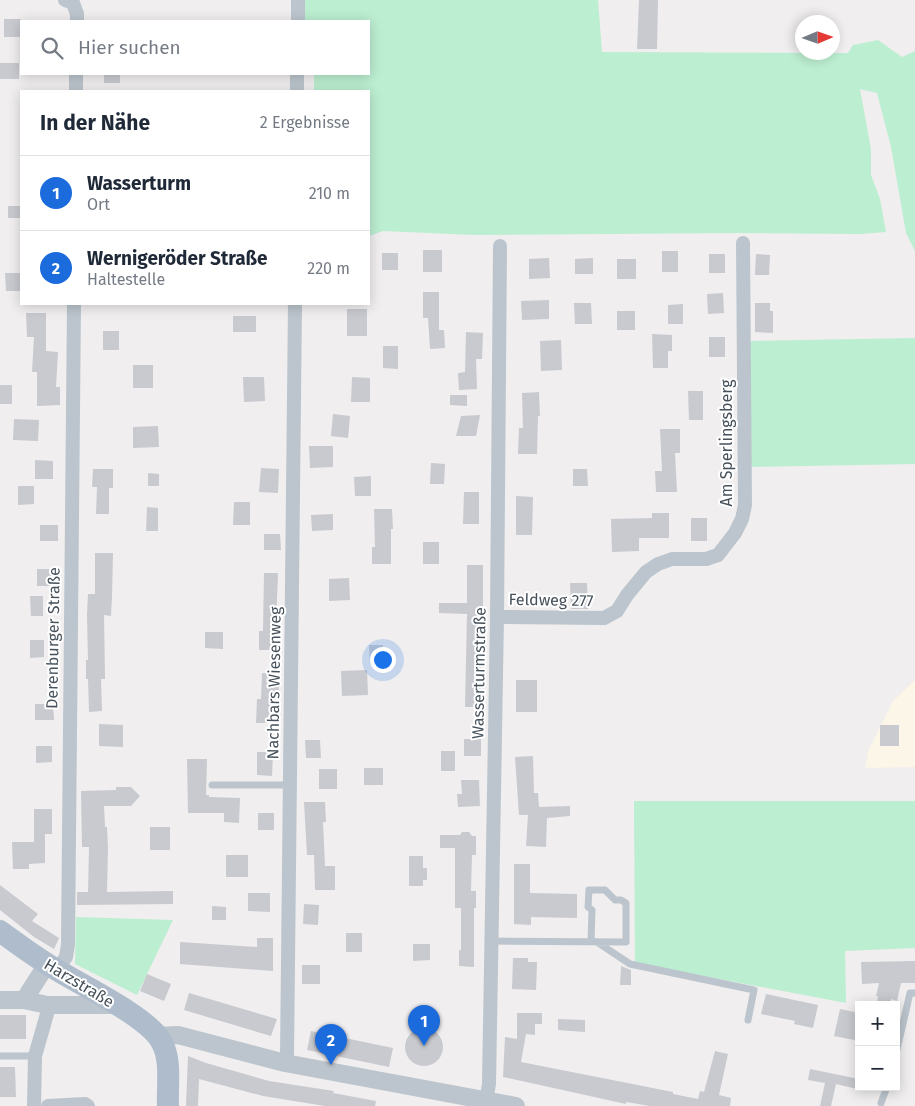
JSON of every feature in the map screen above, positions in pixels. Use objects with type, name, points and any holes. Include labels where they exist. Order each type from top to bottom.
[{"type":"main road","name":"Harzstraße","points":[[0,931],[52,967],[116,1005],[158,1036]]},
{"type":"main road","points":[[158,1036],[165,1051],[167,1063],[168,1106]]},
{"type":"street","points":[[65,0],[73,3],[77,20]]},
{"type":"street","points":[[298,0],[298,20]]},
{"type":"street","points":[[76,75],[76,90]]},
{"type":"street","points":[[297,75],[297,90]]},
{"type":"street","name":"Am Sperlingsberg","points":[[604,618],[617,611],[627,595],[646,572],[658,564],[672,559],[706,559],[718,555],[735,533],[742,519],[745,505],[743,243]]},
{"type":"street","name":"Wasserturmstraße","points":[[486,1101],[489,1084],[497,618],[500,246]]},
{"type":"street","name":"Derenburger Straße","points":[[52,967],[66,957],[68,944],[74,305]]},
{"type":"street","name":"Nachbars Wiesenweg","points":[[285,1063],[287,1056],[295,305]]},
{"type":"street","name":"Feldweg 277","points":[[497,618],[604,618]]},
{"type":"street","points":[[24,1000],[52,967]]},
{"type":"street","points":[[0,1000],[24,1000],[47,1005],[116,1005]]},
{"type":"street","points":[[34,1106],[35,1056],[47,1014],[47,1005]]},
{"type":"street","points":[[158,1036],[178,1036],[285,1063],[452,1097],[516,1106]]},
{"type":"street","points":[[48,1106],[85,1104],[88,1106]]},
{"type":"lane","points":[[212,785],[290,785]]},
{"type":"lane","points":[[491,941],[594,942],[626,942],[626,904],[621,900],[614,900],[604,890],[589,890],[588,907],[592,910],[594,942]]},
{"type":"lane","points":[[594,942],[630,964],[754,990],[748,1020]]},
{"type":"lane","points":[[898,1046],[910,993],[915,993]]},
{"type":"lane","points":[[0,1056],[35,1056]]},
{"type":"lane","points":[[881,1103],[886,1091]]},
{"type":"shaded area","points":[[915,680],[915,767],[865,768],[868,751],[893,701]]},
{"type":"green space","points":[[305,0],[598,0],[602,52],[795,53],[795,60],[840,60],[840,53],[848,53],[853,45],[878,40],[902,57],[915,51],[915,251],[906,233],[891,147],[877,93],[860,89],[871,149],[871,175],[880,199],[886,232],[860,234],[474,235],[383,231],[370,236],[370,90],[314,90],[314,75],[370,75],[370,20],[305,20]]},
{"type":"green space","points":[[915,338],[915,464],[748,467],[750,341]]},
{"type":"green space","points":[[634,801],[915,801],[915,948],[845,951],[846,1003],[635,963]]},
{"type":"green space","points":[[76,917],[173,920],[137,995],[75,964]]},
{"type":"building","points":[[639,0],[658,0],[657,49],[637,49]]},
{"type":"building","points":[[4,19],[21,19],[20,37],[4,37]]},
{"type":"building","points":[[0,63],[19,63],[19,79],[0,79]]},
{"type":"building","points":[[104,75],[120,75],[120,83],[104,83]]},
{"type":"building","points":[[8,206],[20,206],[20,218],[8,218]]},
{"type":"building","points":[[423,250],[442,250],[442,272],[423,272]]},
{"type":"building","points":[[662,251],[678,251],[678,272],[662,272]]},
{"type":"building","points":[[382,253],[398,253],[398,270],[382,270]]},
{"type":"building","points":[[709,254],[725,254],[725,273],[709,273]]},
{"type":"building","points":[[756,254],[770,255],[769,275],[755,275]]},
{"type":"building","points":[[549,258],[550,278],[529,279],[529,259]]},
{"type":"building","points":[[593,258],[593,274],[575,274],[575,259]]},
{"type":"building","points":[[617,259],[636,259],[636,279],[617,279]]},
{"type":"building","points":[[5,273],[20,273],[20,291],[6,291]]},
{"type":"building","points":[[423,292],[439,292],[439,330],[444,330],[445,348],[430,349],[428,318],[423,318]]},
{"type":"building","points":[[723,293],[724,313],[708,314],[707,294]]},
{"type":"building","points":[[549,300],[549,319],[522,320],[521,301]]},
{"type":"building","points":[[574,303],[591,303],[592,324],[575,324]]},
{"type":"building","points":[[755,303],[770,303],[770,311],[773,311],[773,333],[755,332]]},
{"type":"building","points":[[683,304],[683,324],[668,324],[668,305]]},
{"type":"building","points":[[347,309],[367,309],[367,336],[347,336]]},
{"type":"building","points":[[617,311],[635,311],[635,330],[617,330]]},
{"type":"building","points":[[26,313],[46,313],[46,351],[58,352],[56,387],[60,387],[60,405],[37,406],[37,372],[32,372],[34,337],[27,337]]},
{"type":"building","points":[[233,316],[256,316],[256,332],[233,332]]},
{"type":"building","points":[[103,331],[119,331],[119,350],[103,350]]},
{"type":"building","points":[[466,332],[483,333],[482,359],[476,359],[477,389],[459,390],[458,373],[465,372]]},
{"type":"building","points":[[652,334],[672,335],[672,351],[668,351],[668,368],[653,368]]},
{"type":"building","points":[[709,337],[725,337],[725,357],[709,357]]},
{"type":"building","points":[[561,340],[562,370],[541,371],[540,341]]},
{"type":"building","points":[[383,346],[398,346],[398,369],[383,368]]},
{"type":"building","points":[[133,365],[153,365],[153,388],[133,388]]},
{"type":"building","points":[[243,377],[264,377],[265,401],[244,402]]},
{"type":"building","points":[[352,377],[370,378],[370,402],[351,402]]},
{"type":"building","points":[[0,385],[12,385],[12,404],[0,404]]},
{"type":"building","points":[[688,391],[703,391],[703,420],[689,420]]},
{"type":"building","points":[[539,392],[540,416],[538,416],[537,454],[518,454],[519,428],[523,428],[522,393]]},
{"type":"building","points":[[450,395],[467,395],[467,406],[450,405]]},
{"type":"building","points":[[333,414],[350,416],[348,438],[331,436]]},
{"type":"building","points":[[480,415],[476,436],[456,436],[461,416]]},
{"type":"building","points":[[14,419],[39,420],[38,441],[13,440]]},
{"type":"building","points":[[158,426],[159,447],[133,448],[133,427]]},
{"type":"building","points":[[660,429],[680,429],[680,453],[675,453],[677,492],[656,492],[655,471],[662,471]]},
{"type":"building","points":[[309,446],[333,446],[333,467],[310,468]]},
{"type":"building","points":[[35,460],[53,461],[53,479],[35,479]]},
{"type":"building","points":[[431,463],[445,464],[444,484],[430,484]]},
{"type":"building","points":[[261,468],[279,469],[278,493],[259,492]]},
{"type":"building","points":[[93,469],[113,469],[113,488],[109,488],[109,514],[96,514],[97,487],[92,487]]},
{"type":"building","points":[[573,469],[587,469],[588,486],[573,486]]},
{"type":"building","points":[[148,473],[159,474],[159,486],[148,486]]},
{"type":"building","points":[[371,476],[371,496],[355,496],[354,477]]},
{"type":"building","points":[[18,486],[34,486],[34,504],[18,505]]},
{"type":"building","points":[[464,492],[479,492],[479,524],[463,524]]},
{"type":"building","points":[[516,496],[533,497],[532,535],[516,535]]},
{"type":"building","points":[[234,502],[250,502],[250,525],[233,525]]},
{"type":"building","points":[[147,507],[158,508],[158,531],[146,531]]},
{"type":"building","points":[[374,509],[392,509],[391,564],[372,564],[372,547],[375,547]]},
{"type":"building","points":[[652,513],[669,513],[669,538],[639,538],[639,551],[612,552],[611,519],[652,518]]},
{"type":"building","points":[[333,514],[333,530],[312,531],[311,515]]},
{"type":"building","points":[[691,518],[707,518],[707,541],[691,541]]},
{"type":"building","points":[[40,525],[58,525],[58,541],[40,541]]},
{"type":"building","points":[[264,534],[280,534],[281,550],[264,550]]},
{"type":"building","points":[[423,542],[439,542],[439,564],[423,564]]},
{"type":"building","points":[[95,553],[113,553],[112,597],[111,616],[104,615],[105,679],[101,679],[102,711],[89,712],[88,679],[86,679],[86,660],[88,660],[87,615],[88,594],[95,594]]},
{"type":"building","points":[[467,565],[483,565],[481,707],[465,707],[467,614],[439,613],[439,603],[467,603]]},
{"type":"building","points":[[37,569],[51,569],[52,586],[37,586]]},
{"type":"building","points":[[264,573],[278,573],[275,650],[259,650],[259,631],[263,631]]},
{"type":"building","points":[[349,578],[350,600],[329,601],[329,579]]},
{"type":"building","points":[[570,583],[587,583],[588,609],[571,609]]},
{"type":"building","points":[[30,596],[43,596],[43,616],[31,616]]},
{"type":"building","points":[[205,632],[223,632],[223,649],[205,648]]},
{"type":"building","points":[[30,640],[44,640],[44,657],[30,658]]},
{"type":"building","points":[[369,645],[383,645],[383,663],[370,664]]},
{"type":"building","points":[[367,670],[368,695],[342,696],[341,671]]},
{"type":"building","points":[[262,673],[279,674],[278,723],[256,723],[257,699],[261,699]]},
{"type":"building","points":[[516,680],[537,680],[537,712],[516,712]]},
{"type":"building","points":[[35,704],[53,704],[54,720],[35,720]]},
{"type":"building","points":[[99,724],[123,725],[123,747],[99,746]]},
{"type":"building","points":[[880,725],[899,725],[899,746],[880,746]]},
{"type":"building","points":[[464,739],[481,739],[481,756],[464,756]]},
{"type":"building","points":[[305,740],[320,740],[321,758],[306,758]]},
{"type":"building","points":[[36,746],[52,746],[52,762],[36,763]]},
{"type":"building","points":[[441,751],[455,751],[455,771],[441,771]]},
{"type":"building","points":[[257,752],[273,752],[272,776],[257,775]]},
{"type":"building","points":[[533,756],[534,793],[538,793],[539,807],[570,806],[570,816],[547,818],[546,847],[526,846],[528,815],[519,815],[515,757]]},
{"type":"building","points":[[187,759],[207,759],[206,795],[209,795],[209,797],[240,798],[239,823],[224,822],[224,813],[188,813]]},
{"type":"building","points":[[364,768],[383,768],[383,785],[364,785]]},
{"type":"building","points":[[319,769],[337,769],[337,789],[319,789]]},
{"type":"building","points":[[461,780],[479,780],[480,806],[458,807],[457,794],[462,794]]},
{"type":"building","points":[[116,787],[131,787],[140,796],[131,806],[104,806],[108,848],[107,892],[173,891],[173,904],[77,905],[77,892],[88,892],[89,847],[82,847],[81,791],[116,790]]},
{"type":"building","points":[[304,802],[325,802],[326,822],[323,822],[325,866],[335,866],[335,890],[315,890],[314,855],[307,855]]},
{"type":"building","points":[[34,809],[52,809],[52,834],[45,834],[45,863],[29,864],[29,869],[13,869],[12,842],[34,842]]},
{"type":"building","points":[[258,813],[274,813],[274,830],[258,830]]},
{"type":"building","points":[[150,827],[170,827],[170,850],[150,850]]},
{"type":"building","points":[[462,832],[469,832],[472,836],[476,836],[476,855],[472,855],[471,891],[476,891],[476,908],[474,908],[474,967],[459,966],[461,908],[455,908],[455,848],[440,848],[440,835],[460,835]]},
{"type":"building","points":[[226,855],[248,855],[248,877],[226,877]]},
{"type":"building","points":[[409,856],[423,856],[423,868],[427,868],[427,880],[423,880],[423,886],[409,886]]},
{"type":"building","points":[[514,864],[530,864],[530,893],[577,894],[577,918],[531,917],[531,925],[514,924]]},
{"type":"building","points":[[0,885],[38,914],[32,921],[59,938],[54,949],[34,937],[0,910]]},
{"type":"building","points":[[248,893],[270,893],[270,912],[248,911]]},
{"type":"building","points":[[304,904],[319,905],[318,925],[303,924]]},
{"type":"building","points":[[212,906],[226,907],[226,920],[212,920]]},
{"type":"building","points":[[346,933],[362,933],[362,952],[346,952]]},
{"type":"building","points":[[257,938],[273,938],[273,971],[180,964],[180,942],[257,947]]},
{"type":"building","points":[[413,944],[430,944],[430,960],[413,961]]},
{"type":"building","points":[[513,958],[528,958],[528,962],[537,962],[536,990],[512,989]]},
{"type":"building","points":[[915,961],[915,983],[901,983],[897,1001],[891,999],[891,1001],[877,1001],[878,996],[876,996],[879,983],[862,984],[861,962]]},
{"type":"building","points":[[302,965],[320,965],[320,984],[302,984]]},
{"type":"building","points":[[621,966],[631,970],[631,985],[620,985]]},
{"type":"building","points":[[147,974],[171,984],[164,1001],[140,991]]},
{"type":"building","points":[[189,993],[277,1019],[271,1036],[184,1010]]},
{"type":"building","points":[[766,994],[818,1005],[813,1028],[794,1024],[795,1021],[761,1014]]},
{"type":"building","points":[[840,1009],[855,1012],[855,1040],[834,1036]]},
{"type":"building","points":[[517,1013],[542,1013],[542,1024],[535,1024],[535,1035],[526,1034],[521,1062],[673,1092],[673,1094],[698,1099],[700,1091],[704,1092],[715,1051],[728,1054],[719,1095],[731,1098],[730,1106],[650,1106],[626,1102],[626,1104],[503,1077],[505,1037],[517,1039]]},
{"type":"building","points":[[0,1015],[26,1015],[26,1039],[0,1039]]},
{"type":"building","points":[[558,1019],[585,1020],[585,1032],[558,1030]]},
{"type":"building","points":[[424,1028],[437,1034],[443,1047],[437,1060],[424,1066],[411,1060],[405,1047],[411,1034]]},
{"type":"building","points":[[311,1031],[393,1048],[389,1067],[307,1050]]},
{"type":"building","points":[[188,1056],[269,1081],[334,1091],[333,1093],[376,1101],[375,1106],[325,1106],[263,1096],[199,1079],[198,1106],[186,1106]]},
{"type":"building","points":[[0,1067],[15,1067],[16,1097],[0,1097]]},
{"type":"building","points":[[810,1069],[855,1078],[855,1089],[836,1084],[831,1106],[820,1106],[825,1083],[808,1080]]},
{"type":"place","name":"Wasserturm","points":[[424,1046]]},
{"type":"place","name":"Wernigeröder Straße","points":[[331,1065]]}]
